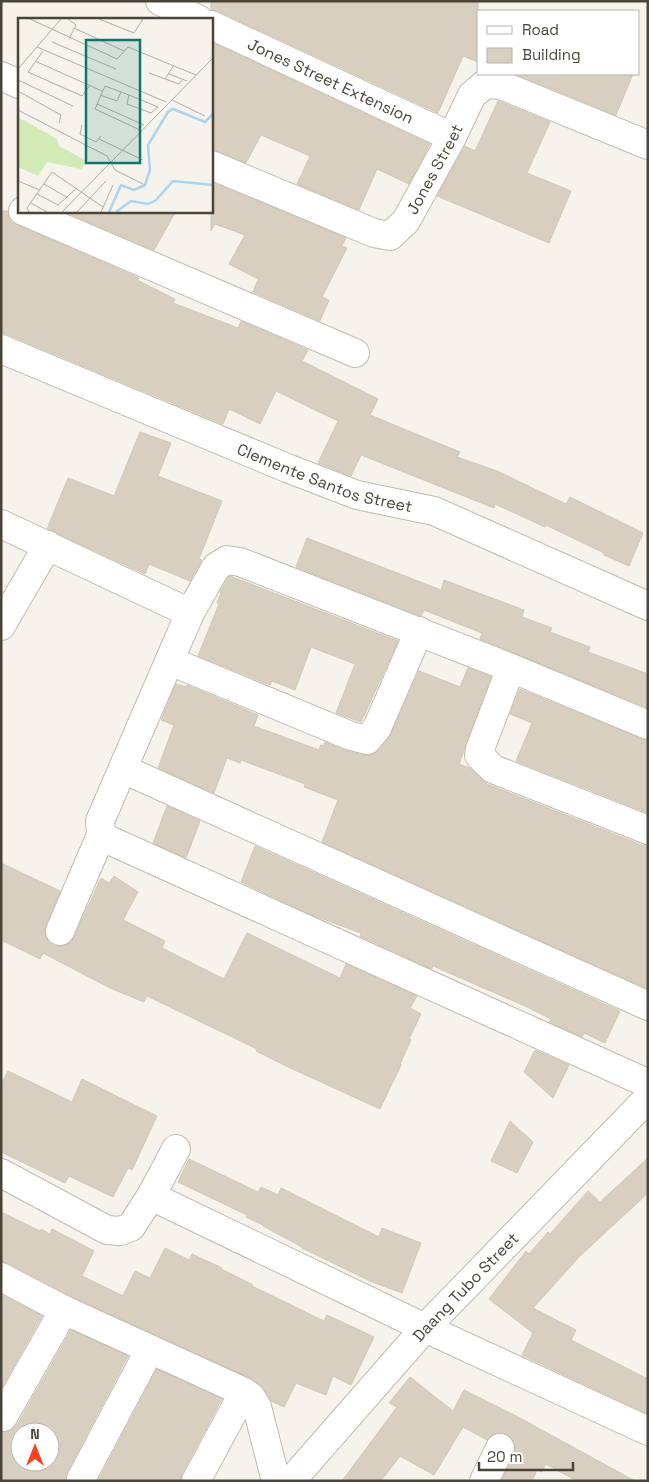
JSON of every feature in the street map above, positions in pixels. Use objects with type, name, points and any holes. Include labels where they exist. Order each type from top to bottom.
[{"type":"street","points":[[160,1],[196,18]]},
{"type":"street","name":"Jones Street Extension","points":[[212,25],[452,137]]},
{"type":"street","points":[[1,76],[18,84]]},
{"type":"street","name":"Jones Street","points":[[212,164],[374,233],[390,236],[406,221],[452,137],[472,95],[485,84],[501,85],[648,145]]},
{"type":"street","points":[[1,202],[18,210]]},
{"type":"street","points":[[24,212],[355,353]]},
{"type":"street","name":"Clemente Santos Street","points":[[1,349],[287,468],[357,495],[434,511],[648,606]]},
{"type":"street","points":[[1,524],[190,613]]},
{"type":"street","points":[[1,626],[48,545]]},
{"type":"street","points":[[60,931],[100,835],[100,821],[190,613],[216,567],[227,560],[240,562],[419,631],[648,725]]},
{"type":"street","points":[[170,661],[351,736],[367,740],[378,728],[419,631]]},
{"type":"street","points":[[511,668],[479,755],[493,769],[648,830]]},
{"type":"street","points":[[123,769],[648,1006]]},
{"type":"street","points":[[100,835],[643,1102]]},
{"type":"street","name":"Daang Tubo Street","points":[[291,1481],[425,1328],[643,1102]]},
{"type":"street","points":[[1,1173],[106,1230],[120,1231],[131,1227],[151,1196],[176,1149]]},
{"type":"street","points":[[151,1196],[425,1328],[648,1431]]},
{"type":"street","points":[[1,1277],[64,1310],[244,1392],[251,1397],[257,1407],[276,1481]]},
{"type":"street","points":[[3,1417],[64,1310]]},
{"type":"street","points":[[81,1479],[150,1349]]},
{"type":"street","points":[[196,1481],[244,1392]]},
{"type":"street","points":[[484,1481],[500,1448]]},
{"type":"building","points":[[211,1],[478,1],[477,62],[463,56],[438,113],[218,11],[211,10]]},
{"type":"building","points":[[212,42],[430,144],[409,184],[377,169],[359,210],[297,184],[310,156],[261,135],[246,163],[212,150]]},
{"type":"building","points":[[517,75],[633,75],[616,115]]},
{"type":"building","points":[[498,101],[550,122],[527,173],[571,191],[549,243],[437,196],[465,146],[475,151]]},
{"type":"building","points":[[212,182],[346,238],[342,246],[347,248],[322,297],[329,300],[320,321],[253,292],[258,279],[229,264],[245,235],[215,224],[211,231]]},
{"type":"building","points":[[1,211],[8,211],[10,220],[17,225],[139,278],[137,280],[175,299],[173,303],[238,328],[241,321],[308,350],[302,361],[378,399],[370,415],[460,452],[457,457],[497,471],[566,504],[570,497],[643,533],[629,566],[546,525],[545,527],[495,504],[494,508],[361,455],[351,476],[318,463],[338,421],[276,391],[260,424],[229,409],[223,424],[1,332]]},
{"type":"building","points":[[65,212],[175,212],[154,250]]},
{"type":"building","points":[[140,432],[171,443],[158,476],[222,501],[199,559],[202,560],[190,581],[149,564],[145,574],[47,529],[68,478],[114,496]]},
{"type":"building","points":[[307,538],[441,590],[444,580],[524,610],[522,617],[552,628],[550,632],[590,647],[588,652],[648,674],[648,708],[480,639],[482,633],[424,610],[421,616],[296,567]]},
{"type":"building","points":[[230,576],[398,641],[361,722],[336,713],[355,664],[311,647],[295,690],[272,681],[270,685],[198,656],[219,604],[217,603],[220,592]]},
{"type":"building","points":[[468,668],[491,677],[459,764],[470,768],[487,784],[642,845],[648,845],[648,989],[322,842],[338,800],[304,787],[305,784],[241,760],[240,763],[227,758],[214,793],[158,768],[174,725],[161,720],[176,684],[186,687],[187,685],[258,715],[254,726],[319,750],[321,745],[324,746],[325,742],[347,751],[371,755],[379,750],[391,734],[419,671],[460,687]]},
{"type":"building","points":[[520,689],[648,740],[648,813],[516,761],[532,723],[510,714]]},
{"type":"building","points":[[167,806],[200,821],[186,858],[153,843]]},
{"type":"building","points":[[255,846],[620,1011],[605,1043],[584,1033],[582,1037],[549,1022],[551,1019],[525,1006],[433,966],[432,969],[360,936],[361,933],[312,915],[241,882]]},
{"type":"building","points":[[1,863],[60,891],[44,932],[48,941],[54,946],[70,943],[101,878],[109,883],[114,876],[138,892],[123,920],[165,941],[162,948],[224,979],[247,933],[340,978],[346,964],[417,996],[410,1008],[421,1014],[409,1039],[411,1040],[401,1065],[380,1109],[286,1066],[256,1051],[257,1049],[147,996],[144,1002],[110,988],[43,953],[40,959],[1,940]]},
{"type":"building","points":[[535,1050],[569,1065],[553,1098],[524,1072]]},
{"type":"building","points":[[8,1071],[72,1102],[82,1079],[157,1116],[132,1170],[128,1168],[113,1197],[69,1176],[65,1183],[1,1152],[1,1085]]},
{"type":"building","points":[[510,1121],[533,1142],[517,1173],[491,1161]]},
{"type":"building","points":[[648,1158],[648,1193],[580,1256],[533,1308],[576,1330],[571,1340],[648,1379],[648,1414],[522,1355],[533,1333],[489,1299],[526,1251],[529,1254],[548,1232],[550,1234],[588,1191],[600,1202]]},
{"type":"building","points":[[189,1159],[258,1192],[261,1187],[278,1195],[281,1188],[379,1237],[382,1228],[421,1243],[402,1293],[372,1282],[302,1248],[246,1217],[247,1215],[178,1182]]},
{"type":"building","points":[[1,1212],[40,1231],[41,1229],[50,1234],[52,1229],[94,1251],[82,1276],[123,1296],[135,1271],[150,1278],[165,1248],[189,1260],[192,1254],[324,1321],[327,1315],[374,1337],[351,1385],[333,1376],[326,1395],[296,1383],[284,1407],[271,1401],[264,1389],[250,1378],[71,1296],[8,1263],[1,1262]]},
{"type":"building","points":[[1,1295],[42,1316],[1,1389]]},
{"type":"building","points":[[71,1330],[128,1356],[67,1472],[66,1481],[1,1481],[1,1432],[10,1431],[10,1472],[60,1472],[60,1422],[19,1422]]},
{"type":"building","points":[[157,1369],[222,1399],[180,1481],[98,1481]]},
{"type":"building","points":[[410,1377],[453,1411],[464,1390],[518,1417],[635,1481],[577,1481],[546,1464],[542,1472],[537,1470],[532,1481],[501,1481],[514,1454],[515,1446],[513,1439],[499,1432],[487,1440],[463,1427],[434,1475],[400,1456],[381,1481],[342,1481],[397,1407],[389,1403]]}]
